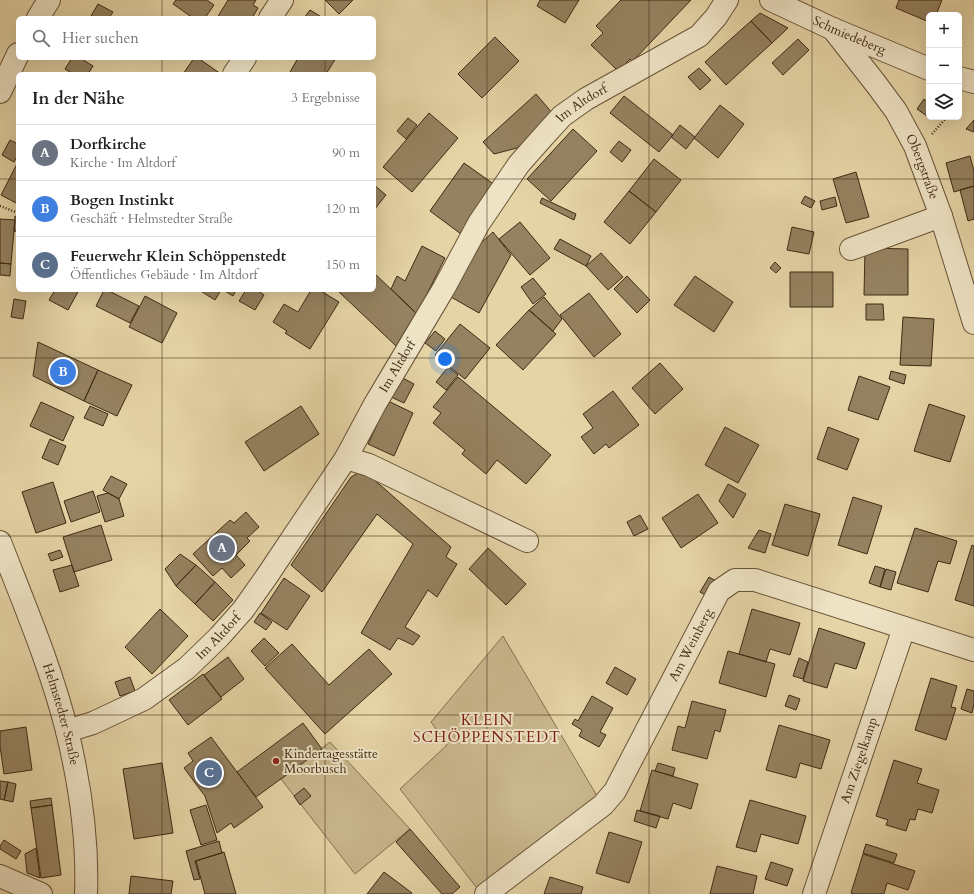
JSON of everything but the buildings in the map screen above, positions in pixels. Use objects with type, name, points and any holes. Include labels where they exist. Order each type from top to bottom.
[{"type":"street","points":[[39,16],[49,0]]},
{"type":"street","points":[[271,16],[282,0]]},
{"type":"street","name":"Im Altdorf","points":[[67,731],[93,723],[144,699],[187,668],[219,637],[243,610],[346,458],[375,404],[444,288],[479,223],[519,164],[562,116],[586,99],[699,36],[716,17],[727,0]]},
{"type":"street","name":"Schmiedeberg","points":[[771,0],[833,29],[926,68]]},
{"type":"street","name":"Obergstraße","points":[[833,29],[896,111],[916,146],[941,216],[967,281],[974,323]]},
{"type":"street","points":[[0,92],[16,58]]},
{"type":"street","points":[[235,72],[243,60]]},
{"type":"street","points":[[851,249],[941,216]]},
{"type":"street","points":[[346,458],[369,465],[527,541]]},
{"type":"street","name":"Helmstedter Straße","points":[[0,542],[45,662],[67,731],[78,782],[87,866],[86,894]]},
{"type":"street","name":"Am Weinberg","points":[[486,894],[603,805],[615,791],[719,591],[735,580],[755,580],[974,650]]},
{"type":"street","name":"Am Ziegelkamp","points":[[814,894],[904,628]]},
{"type":"street","points":[[0,876],[41,894]]},
{"type":"path","points":[[0,206],[16,212]]},
{"type":"shaded area","points":[[503,636],[600,801],[480,892],[400,789],[447,745],[431,722]]},
{"type":"shaded area","points":[[330,742],[410,829],[355,874],[281,779]]},
{"type":"place","name":"Bogen Instinkt","points":[[63,372]]},
{"type":"place","name":"Dorfkirche","points":[[222,548]]},
{"type":"place","name":"Kindertagesstätte Moorbusch","points":[[276,761]]},
{"type":"place","name":"Feuerwehr Klein Schöppenstedt","points":[[209,773]]},
{"type":"district","name":"KLEIN SCHÖPPENSTEDT","points":[[487,728]]}]
